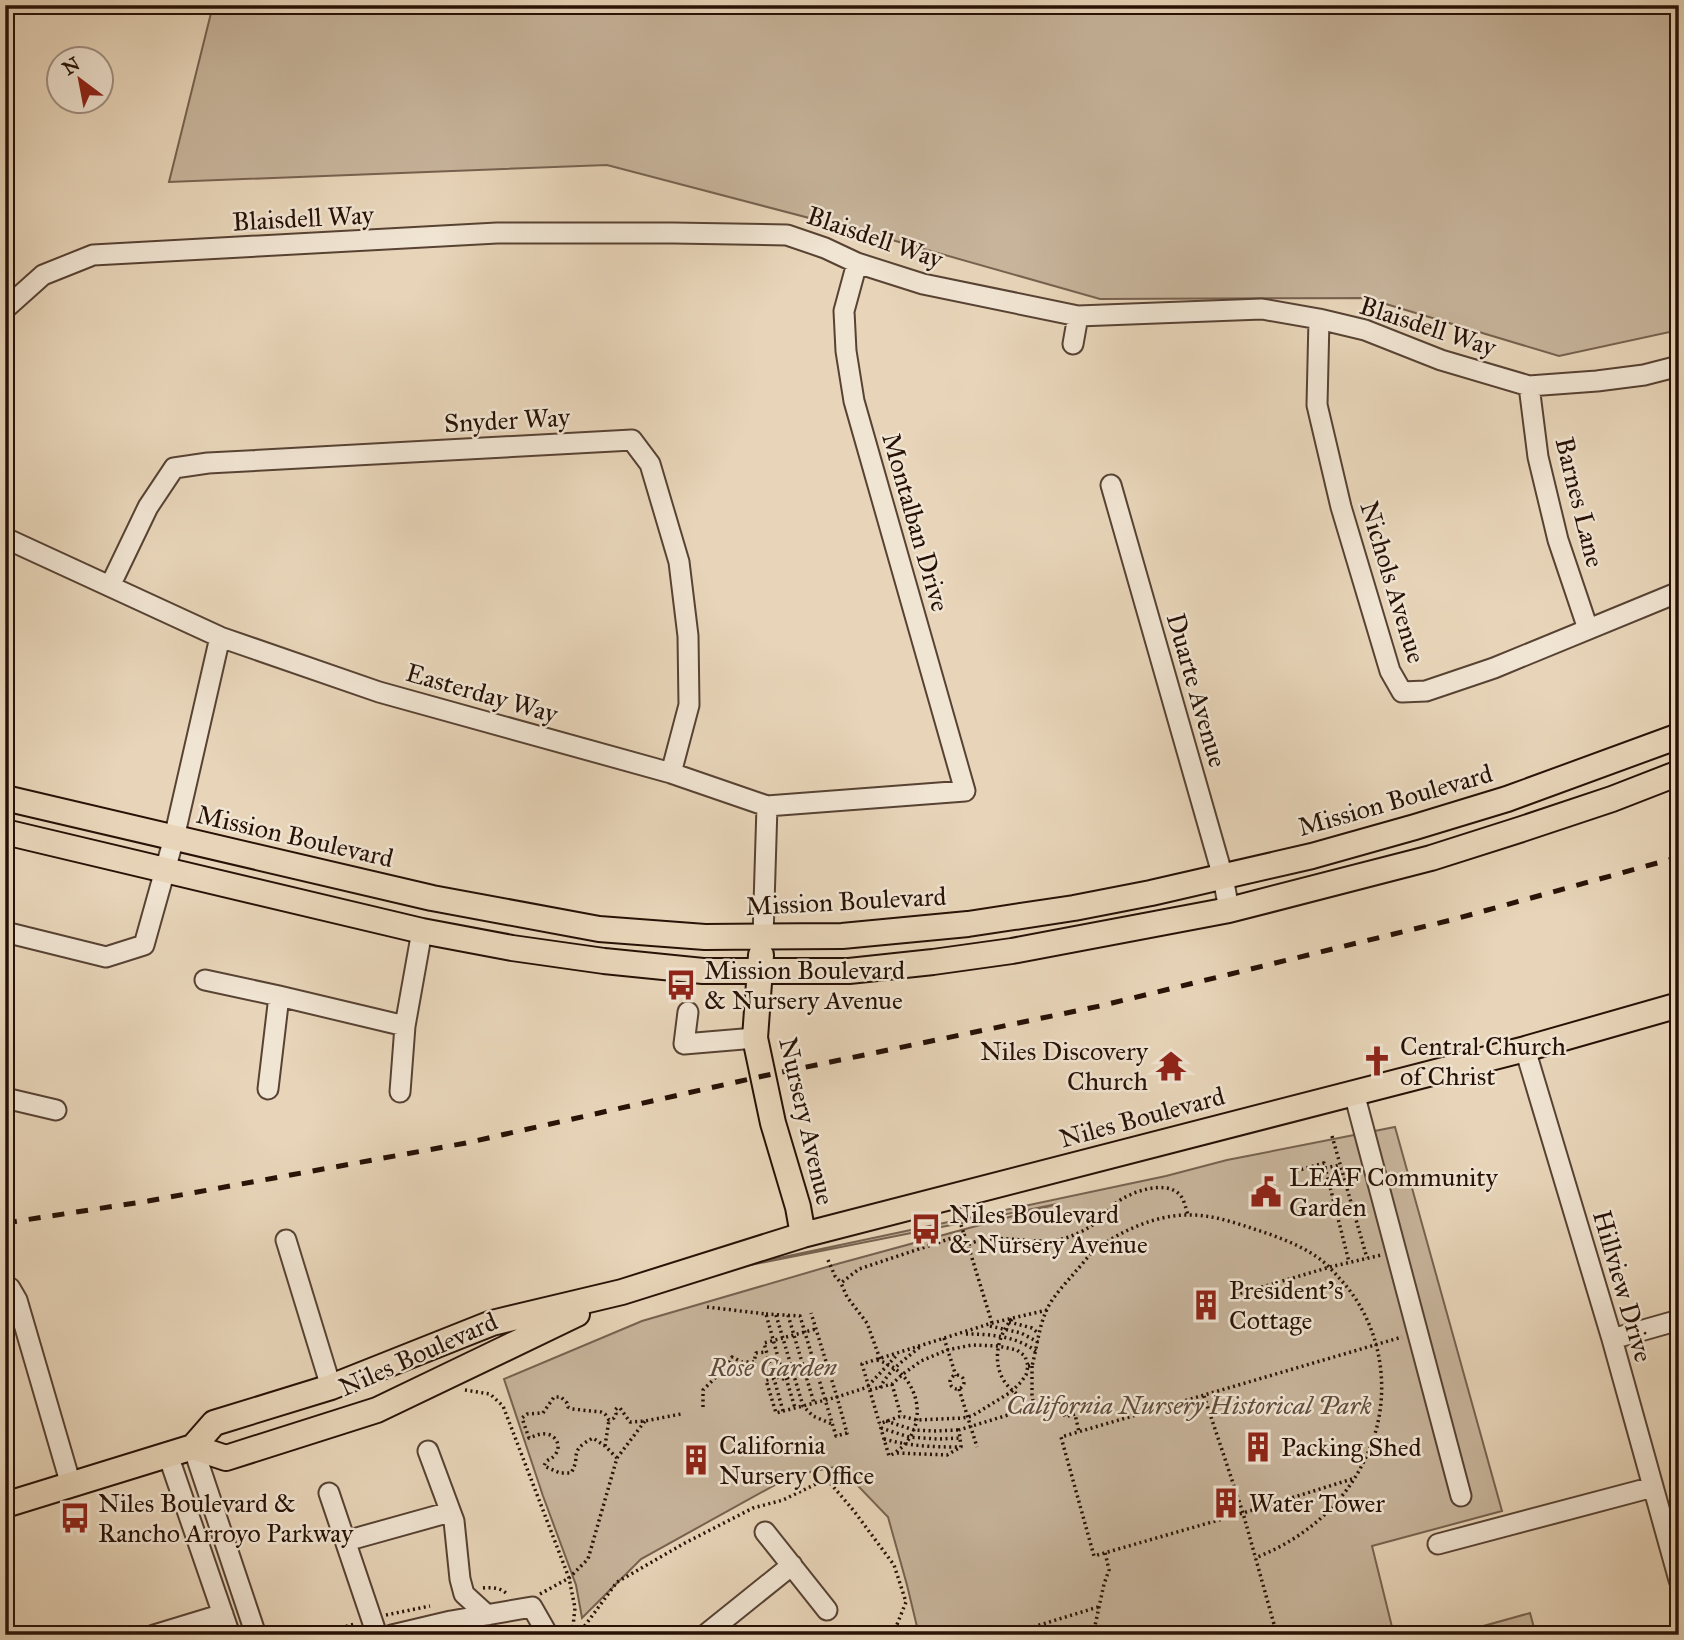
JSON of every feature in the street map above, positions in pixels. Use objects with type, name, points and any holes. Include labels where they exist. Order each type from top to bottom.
[{"type":"main road","name":"Mission Boulevard","points":[[5,798],[432,898],[599,929],[705,937],[842,936],[988,922],[1112,901],[1312,856],[1507,799],[1679,736]]},
{"type":"main road","points":[[5,832],[422,932],[512,948],[703,971],[849,971],[1012,951],[1229,910],[1431,858],[1573,812],[1679,773]]},
{"type":"main road","name":"Nursery Avenue","points":[[763,937],[755,1038],[773,1123],[798,1207],[803,1236]]},
{"type":"main road","name":"Niles Boulevard","points":[[5,1505],[193,1447],[214,1423],[331,1387],[492,1323],[622,1292],[803,1236],[1525,1049],[1679,1005]]},
{"type":"main road","name":"Niles Boulevard","points":[[193,1447],[226,1458],[377,1410],[622,1292]]},
{"type":"street","name":"Blaisdell Way","points":[[5,309],[43,275],[93,254],[497,233],[787,235],[857,263],[923,284],[1078,316],[1262,309],[1319,319],[1365,330],[1441,360],[1529,386],[1644,375],[1679,366]]},
{"type":"street","name":"Montalban Drive","points":[[857,263],[844,311],[846,351],[854,401],[965,791]]},
{"type":"street","points":[[1073,344],[1078,316]]},
{"type":"street","name":"Nichols Avenue","points":[[1319,319],[1317,405],[1341,507],[1390,671],[1402,692],[1426,691],[1494,668],[1679,592]]},
{"type":"street","name":"Barnes Lane","points":[[1529,386],[1538,457],[1558,540],[1588,629]]},
{"type":"street","name":"Snyder Way","points":[[110,586],[148,507],[174,468],[222,462],[632,440],[650,464],[680,562],[688,636],[690,705],[671,773]]},
{"type":"street","name":"Duarte Avenue","points":[[1111,485],[1223,877],[1229,910]]},
{"type":"street","name":"Easterday Way","points":[[5,538],[220,637],[379,692],[671,773],[767,806],[965,791]]},
{"type":"street","points":[[5,932],[106,957],[144,945],[174,838],[220,637]]},
{"type":"street","points":[[763,937],[767,806]]},
{"type":"street","points":[[400,1092],[405,1026],[422,932]]},
{"type":"street","points":[[205,980],[405,1026]]},
{"type":"street","points":[[268,1090],[279,996]]},
{"type":"street","points":[[688,1012],[684,1044],[755,1038]]},
{"type":"street","name":"Hillview Drive","points":[[1525,1049],[1612,1339],[1679,1580]]},
{"type":"street","points":[[1354,1093],[1461,1496]]},
{"type":"street","points":[[5,1098],[56,1110]]},
{"type":"street","points":[[286,1240],[331,1387]]},
{"type":"street","points":[[5,1285],[10,1287],[16,1300],[71,1485]]},
{"type":"street","points":[[1612,1339],[1679,1320]]},
{"type":"street","points":[[193,1447],[256,1635]]},
{"type":"street","points":[[428,1451],[454,1521],[464,1594],[487,1615]]},
{"type":"street","points":[[168,1455],[230,1635]]},
{"type":"street","points":[[1438,1544],[1653,1487]]},
{"type":"street","points":[[329,1493],[377,1635]]},
{"type":"street","points":[[346,1541],[450,1512]]},
{"type":"street","points":[[765,1532],[827,1610]]},
{"type":"street","points":[[705,1635],[792,1565]]},
{"type":"street","points":[[393,1635],[451,1621],[532,1607],[548,1635]]},
{"type":"street","points":[[154,1635],[223,1614]]},
{"type":"path","points":[[1332,1136],[1367,1258]]},
{"type":"path","points":[[1296,1171],[1324,1163],[1349,1262]]},
{"type":"path","points":[[1325,1168],[1340,1165]]},
{"type":"path","points":[[968,1245],[974,1241],[994,1239],[1049,1241],[1074,1235],[1098,1221],[1115,1203],[1142,1189],[1165,1188],[1177,1192],[1181,1195],[1188,1215]]},
{"type":"path","points":[[880,1426],[901,1416],[917,1420],[972,1416],[1012,1390],[1026,1375],[1036,1351],[1047,1310],[1061,1288],[1093,1252],[1139,1226],[1162,1217],[1188,1215],[1228,1221],[1275,1236],[1318,1257],[1350,1289],[1361,1307],[1376,1344],[1382,1381],[1373,1443],[1361,1469],[1336,1505],[1305,1533],[1255,1558]]},
{"type":"path","points":[[961,1225],[990,1324]]},
{"type":"path","points":[[841,1283],[859,1269],[964,1234]]},
{"type":"path","points":[[1235,1295],[1381,1255]]},
{"type":"path","points":[[828,1260],[847,1297],[867,1323],[878,1359],[896,1367],[914,1391],[917,1420],[914,1430],[901,1450],[889,1456],[862,1364],[878,1359],[901,1352],[944,1338],[960,1334],[990,1324],[1047,1310]]},
{"type":"path","points":[[707,1307],[800,1316],[836,1436],[847,1433],[811,1313]]},
{"type":"path","points":[[766,1314],[781,1368],[776,1377]]},
{"type":"path","points":[[776,1315],[791,1373],[803,1406],[813,1416],[832,1424]]},
{"type":"path","points":[[788,1315],[814,1403]]},
{"type":"path","points":[[1011,1320],[1004,1329],[998,1346],[998,1363],[1002,1378],[1012,1390],[1034,1407]]},
{"type":"path","points":[[1011,1320],[1040,1334]]},
{"type":"path","points":[[990,1324],[1021,1333],[1038,1342]]},
{"type":"path","points":[[783,1411],[776,1377],[764,1343],[816,1329]]},
{"type":"path","points":[[960,1334],[1002,1337],[1024,1342],[1036,1351]]},
{"type":"path","points":[[1354,1478],[1094,1556],[1061,1437],[1402,1337]]},
{"type":"path","points":[[944,1338],[956,1376],[964,1382],[959,1389]]},
{"type":"path","points":[[880,1388],[896,1367],[923,1345]]},
{"type":"path","points":[[816,1366],[791,1373],[786,1378],[766,1380],[776,1413],[892,1384],[921,1361],[947,1350],[972,1345],[998,1346],[1017,1350],[1025,1356],[1030,1366],[1034,1407]]},
{"type":"path","points":[[703,1407],[703,1390],[729,1365],[732,1357],[742,1362],[754,1362],[756,1353],[767,1352]]},
{"type":"path","points":[[869,1388],[901,1352]]},
{"type":"path","points":[[781,1368],[786,1367],[791,1373]]},
{"type":"path","points":[[956,1376],[952,1378],[951,1384],[959,1389],[977,1447]]},
{"type":"path","points":[[786,1378],[795,1408]]},
{"type":"path","points":[[892,1384],[901,1416]]},
{"type":"path","points":[[464,1389],[490,1394],[503,1406],[569,1578],[575,1608],[572,1635]]},
{"type":"path","points":[[1204,1396],[1243,1513],[1277,1635]]},
{"type":"path","points":[[605,1446],[609,1420],[606,1415],[572,1409],[561,1397],[554,1397],[543,1413],[527,1413],[522,1418],[529,1438],[543,1433],[550,1434],[556,1440],[558,1449],[555,1456],[547,1460],[544,1466],[560,1473],[571,1473],[580,1445],[593,1438],[617,1458]]},
{"type":"path","points":[[886,1421],[914,1430],[959,1430],[1059,1400],[1065,1417],[1075,1414],[1080,1432]]},
{"type":"path","points":[[609,1420],[616,1415],[617,1408],[620,1408],[630,1422],[681,1413]]},
{"type":"path","points":[[569,1578],[588,1559],[617,1458],[645,1421]]},
{"type":"path","points":[[880,1426],[909,1437],[961,1438]]},
{"type":"path","points":[[959,1430],[961,1447]]},
{"type":"path","points":[[884,1439],[904,1445],[961,1447]]},
{"type":"path","points":[[895,1453],[947,1455],[961,1447]]},
{"type":"path","points":[[1093,1635],[1109,1570],[1105,1552]]},
{"type":"path","points":[[1007,1635],[1098,1607]]},
{"type":"path","points":[[870,1635],[895,1627]]},
{"type":"path","points":[[517,1628],[522,1635]]},
{"type":"green space","points":[[213,5],[1679,5],[1679,330],[1559,356],[1366,298],[1100,299],[878,236],[607,165],[169,182]]},
{"type":"green space","name":"California Nursery Historical Park","points":[[1395,1127],[1502,1511],[1372,1546],[1394,1635],[919,1635],[888,1517],[839,1466],[791,1476],[641,1559],[582,1618],[576,1585],[504,1379],[642,1321],[1057,1204],[670,1281],[1166,1176],[1227,1160]]},
{"type":"green space","points":[[1530,1613],[1536,1635],[1451,1635]]},
{"type":"railway","points":[[5,1223],[148,1201],[466,1143],[763,1076],[1100,1006],[1455,919],[1679,857]]},
{"type":"place","name":"Mission Boulevard & Nursery Avenue","points":[[681,985]]},
{"type":"place","name":"Central Church of Christ","points":[[1377,1061]]},
{"type":"place","name":"Niles Discovery Church","points":[[1171,1066]]},
{"type":"place","name":"LEAF Community Garden","points":[[1266,1192]]},
{"type":"place","name":"Niles Boulevard & Nursery Avenue","points":[[926,1229]]},
{"type":"place","name":"President's Cottage","points":[[1206,1305]]},
{"type":"place","name":"Packing Shed","points":[[1258,1447]]},
{"type":"place","name":"California Nursery Office","points":[[696,1460]]},
{"type":"place","name":"Water Tower","points":[[1226,1503]]},
{"type":"place","name":"Niles Boulevard & Rancho Arroyo Parkway","points":[[75,1518]]},
{"type":"park label","name":"Rose Garden","points":[[773,1367]]}]
